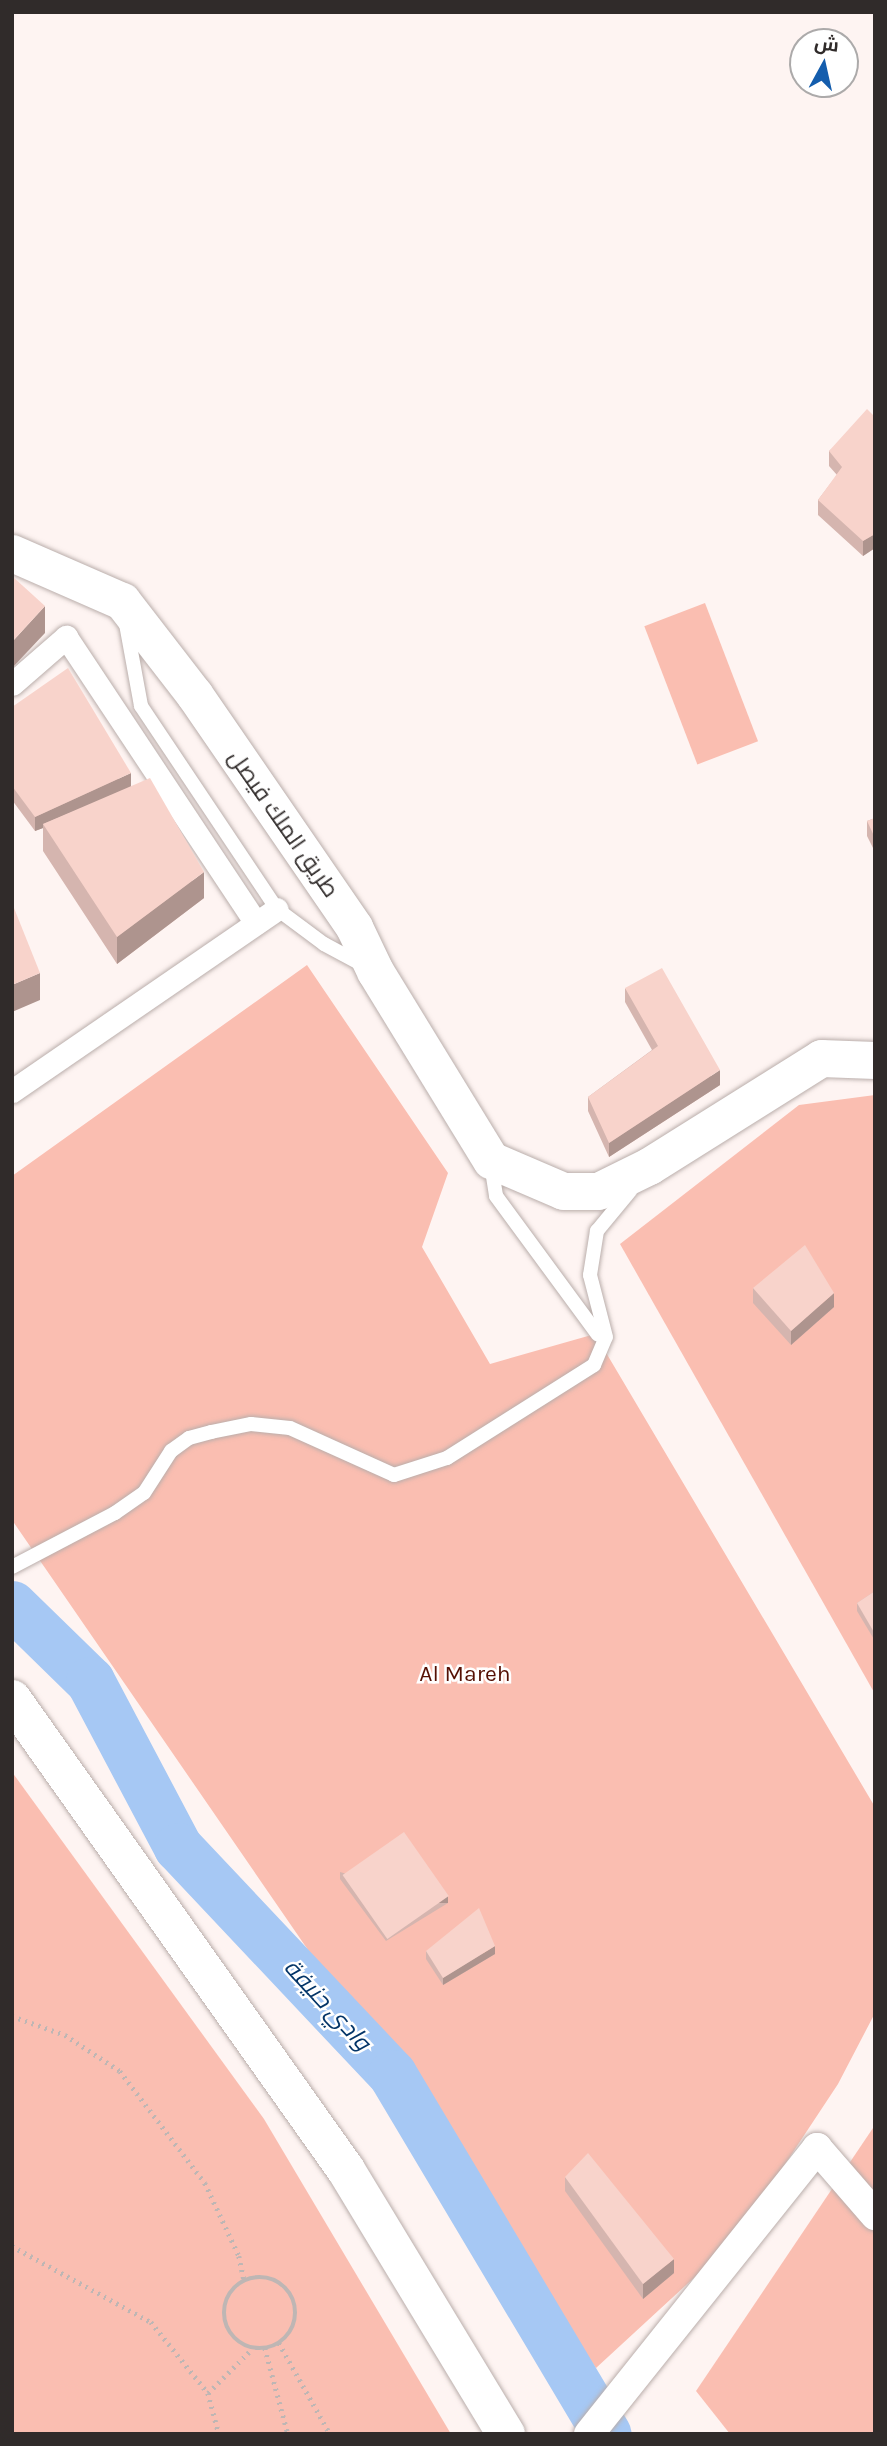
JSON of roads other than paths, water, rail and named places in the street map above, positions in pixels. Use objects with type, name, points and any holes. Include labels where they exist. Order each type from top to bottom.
[{"type":"main road","points":[[12,1699],[346,2169],[506,2434]]},
{"type":"street","name":"طريق الملك فيصل","points":[[12,553],[122,601],[194,694],[354,927],[375,971],[491,1160]]},
{"type":"street","points":[[12,684],[66,637],[256,923]]},
{"type":"street","points":[[12,1091],[277,909]]},
{"type":"street","points":[[491,1160],[563,1191],[598,1191],[649,1166],[821,1058],[875,1060]]},
{"type":"street","points":[[589,2434],[817,2148],[875,2215]]},
{"type":"lane","points":[[122,601],[141,706],[277,909],[324,944],[375,971]]},
{"type":"lane","points":[[491,1160],[496,1196],[560,1288],[598,1331],[594,1365]]},
{"type":"lane","points":[[12,1567],[144,1493],[171,1451],[189,1438],[251,1424],[290,1428],[394,1475],[447,1458],[594,1365],[606,1337],[590,1275],[597,1231],[649,1166]]},
{"type":"waterway","name":"وادي حنيفة","points":[[12,1605],[90,1681],[178,1847],[392,2074],[607,2434]]},
{"type":"park label","name":"Al Mareh","points":[[465,1674]]}]
